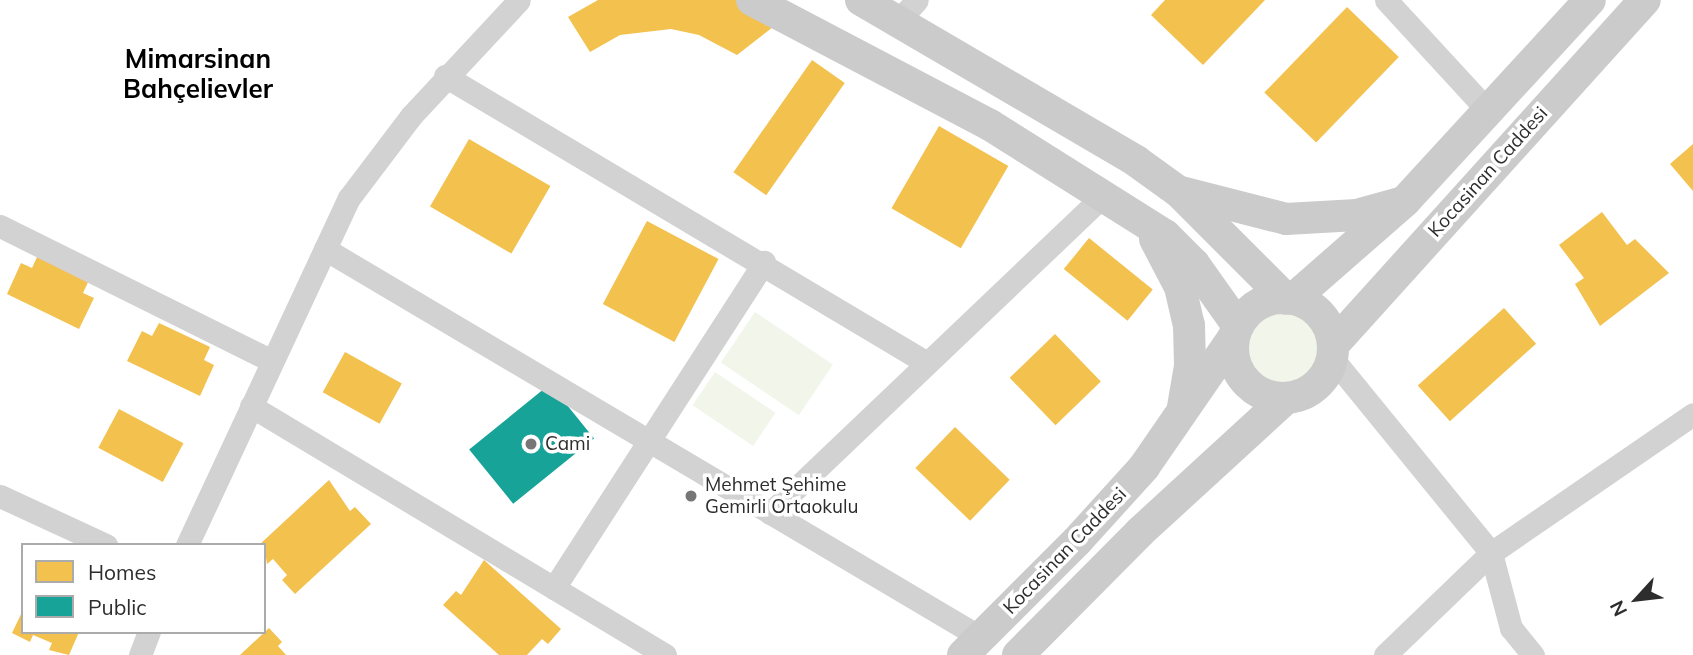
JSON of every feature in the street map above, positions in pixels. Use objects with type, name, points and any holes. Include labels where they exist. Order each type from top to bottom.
[{"type":"main road","points":[[752,0],[990,125],[1139,219],[1180,248],[1236,332],[1241,376],[1261,393],[1286,398],[1311,390],[1332,352],[1330,332],[1316,310],[1289,299],[1179,192],[1136,161],[908,11],[861,0]]},
{"type":"main road","points":[[1236,332],[1255,307],[1289,299],[1405,201],[1590,0]]},
{"type":"main road","name":"Kocasinan Caddesi","points":[[1332,352],[1645,0]]},
{"type":"main road","points":[[1179,192],[1262,215],[1298,219],[1357,215],[1405,201]]},
{"type":"main road","points":[[1139,219],[1169,263],[1189,325],[1188,386],[1176,425]]},
{"type":"main road","name":"Kocasinan Caddesi","points":[[972,646],[1112,505],[1176,425],[1236,332]]},
{"type":"main road","name":"Kocasinan Caddesi","points":[[1018,655],[1140,532],[1286,398]]},
{"type":"street","points":[[188,543],[349,198],[444,76],[519,0]]},
{"type":"street","points":[[1387,0],[1488,111]]},
{"type":"street","points":[[444,76],[764,262],[927,363]]},
{"type":"street","points":[[770,513],[1102,196]]},
{"type":"street","points":[[0,226],[272,361]]},
{"type":"street","points":[[325,249],[770,513],[972,646]]},
{"type":"street","points":[[554,588],[764,262]]},
{"type":"street","points":[[1332,352],[1490,553],[1511,628],[1533,655]]},
{"type":"street","points":[[251,406],[665,655]]},
{"type":"street","points":[[1385,655],[1490,553],[1693,414]]},
{"type":"street","points":[[0,496],[102,543]]},
{"type":"street","points":[[140,655],[148,634]]},
{"type":"shaded area","points":[[1283,311],[1304,317],[1314,327],[1320,348],[1314,369],[1304,379],[1283,385],[1262,379],[1252,369],[1246,348],[1252,327],[1262,317]]},
{"type":"shaded area","points":[[755,312],[833,365],[799,415],[721,363]]},
{"type":"shaded area","points":[[715,372],[776,413],[753,446],[693,405]]},
{"type":"building: Homes","points":[[598,0],[738,0],[773,27],[737,55],[699,35],[671,29],[620,35],[590,52],[568,17]]},
{"type":"building: Homes","points":[[1165,0],[1265,0],[1203,65],[1151,15]]},
{"type":"building: Homes","points":[[1347,7],[1399,57],[1316,143],[1264,93]]},
{"type":"building: Homes","points":[[812,60],[845,83],[766,195],[733,172]]},
{"type":"building: Homes","points":[[939,126],[1008,166],[961,248],[892,208]]},
{"type":"building: Homes","points":[[469,139],[550,186],[511,254],[430,207]]},
{"type":"building: Homes","points":[[1693,144],[1693,191],[1670,164]]},
{"type":"building: Homes","points":[[1602,212],[1627,245],[1635,239],[1669,273],[1600,326],[1575,284],[1584,278],[1559,245]]},
{"type":"building: Homes","points":[[647,221],[719,259],[674,342],[603,304]]},
{"type":"building: Homes","points":[[1089,238],[1153,290],[1128,321],[1064,269]]},
{"type":"building: Homes","points":[[38,255],[89,280],[83,293],[94,298],[79,329],[7,294],[21,263],[32,268]]},
{"type":"building: Homes","points":[[1504,308],[1536,344],[1450,421],[1418,386]]},
{"type":"building: Homes","points":[[159,323],[210,347],[204,360],[214,365],[200,396],[127,361],[142,331],[152,336]]},
{"type":"building: Homes","points":[[1055,334],[1101,381],[1056,425],[1010,378]]},
{"type":"building: Homes","points":[[345,352],[402,384],[380,424],[323,392]]},
{"type":"building: Homes","points":[[119,409],[183,443],[163,482],[98,448]]},
{"type":"building: Homes","points":[[955,427],[1010,480],[970,521],[915,468]]},
{"type":"building: Homes","points":[[329,480],[350,511],[355,507],[371,524],[295,594],[282,580],[287,575],[273,559],[267,564],[266,543],[261,543]]},
{"type":"building: Homes","points":[[484,560],[561,629],[548,644],[542,639],[527,655],[499,655],[443,605],[456,591],[461,595]]},
{"type":"building: Homes","points":[[21,614],[21,634],[78,634],[69,655],[49,650],[52,643],[33,635],[30,642],[12,633]]},
{"type":"building: Homes","points":[[269,628],[282,642],[278,646],[286,655],[240,655],[263,634],[266,634]]},
{"type":"building: Public","name":"Cami","points":[[550,384],[594,438],[513,504],[469,449]]},
{"type":"place","name":"Cami","points":[[531,444]]},
{"type":"place","name":"Mehmet Şehime Gemirli Ortaokulu","points":[[691,496]]},
{"type":"district","name":"Mimarsinan Bahçelievler","points":[[198,74]]}]
